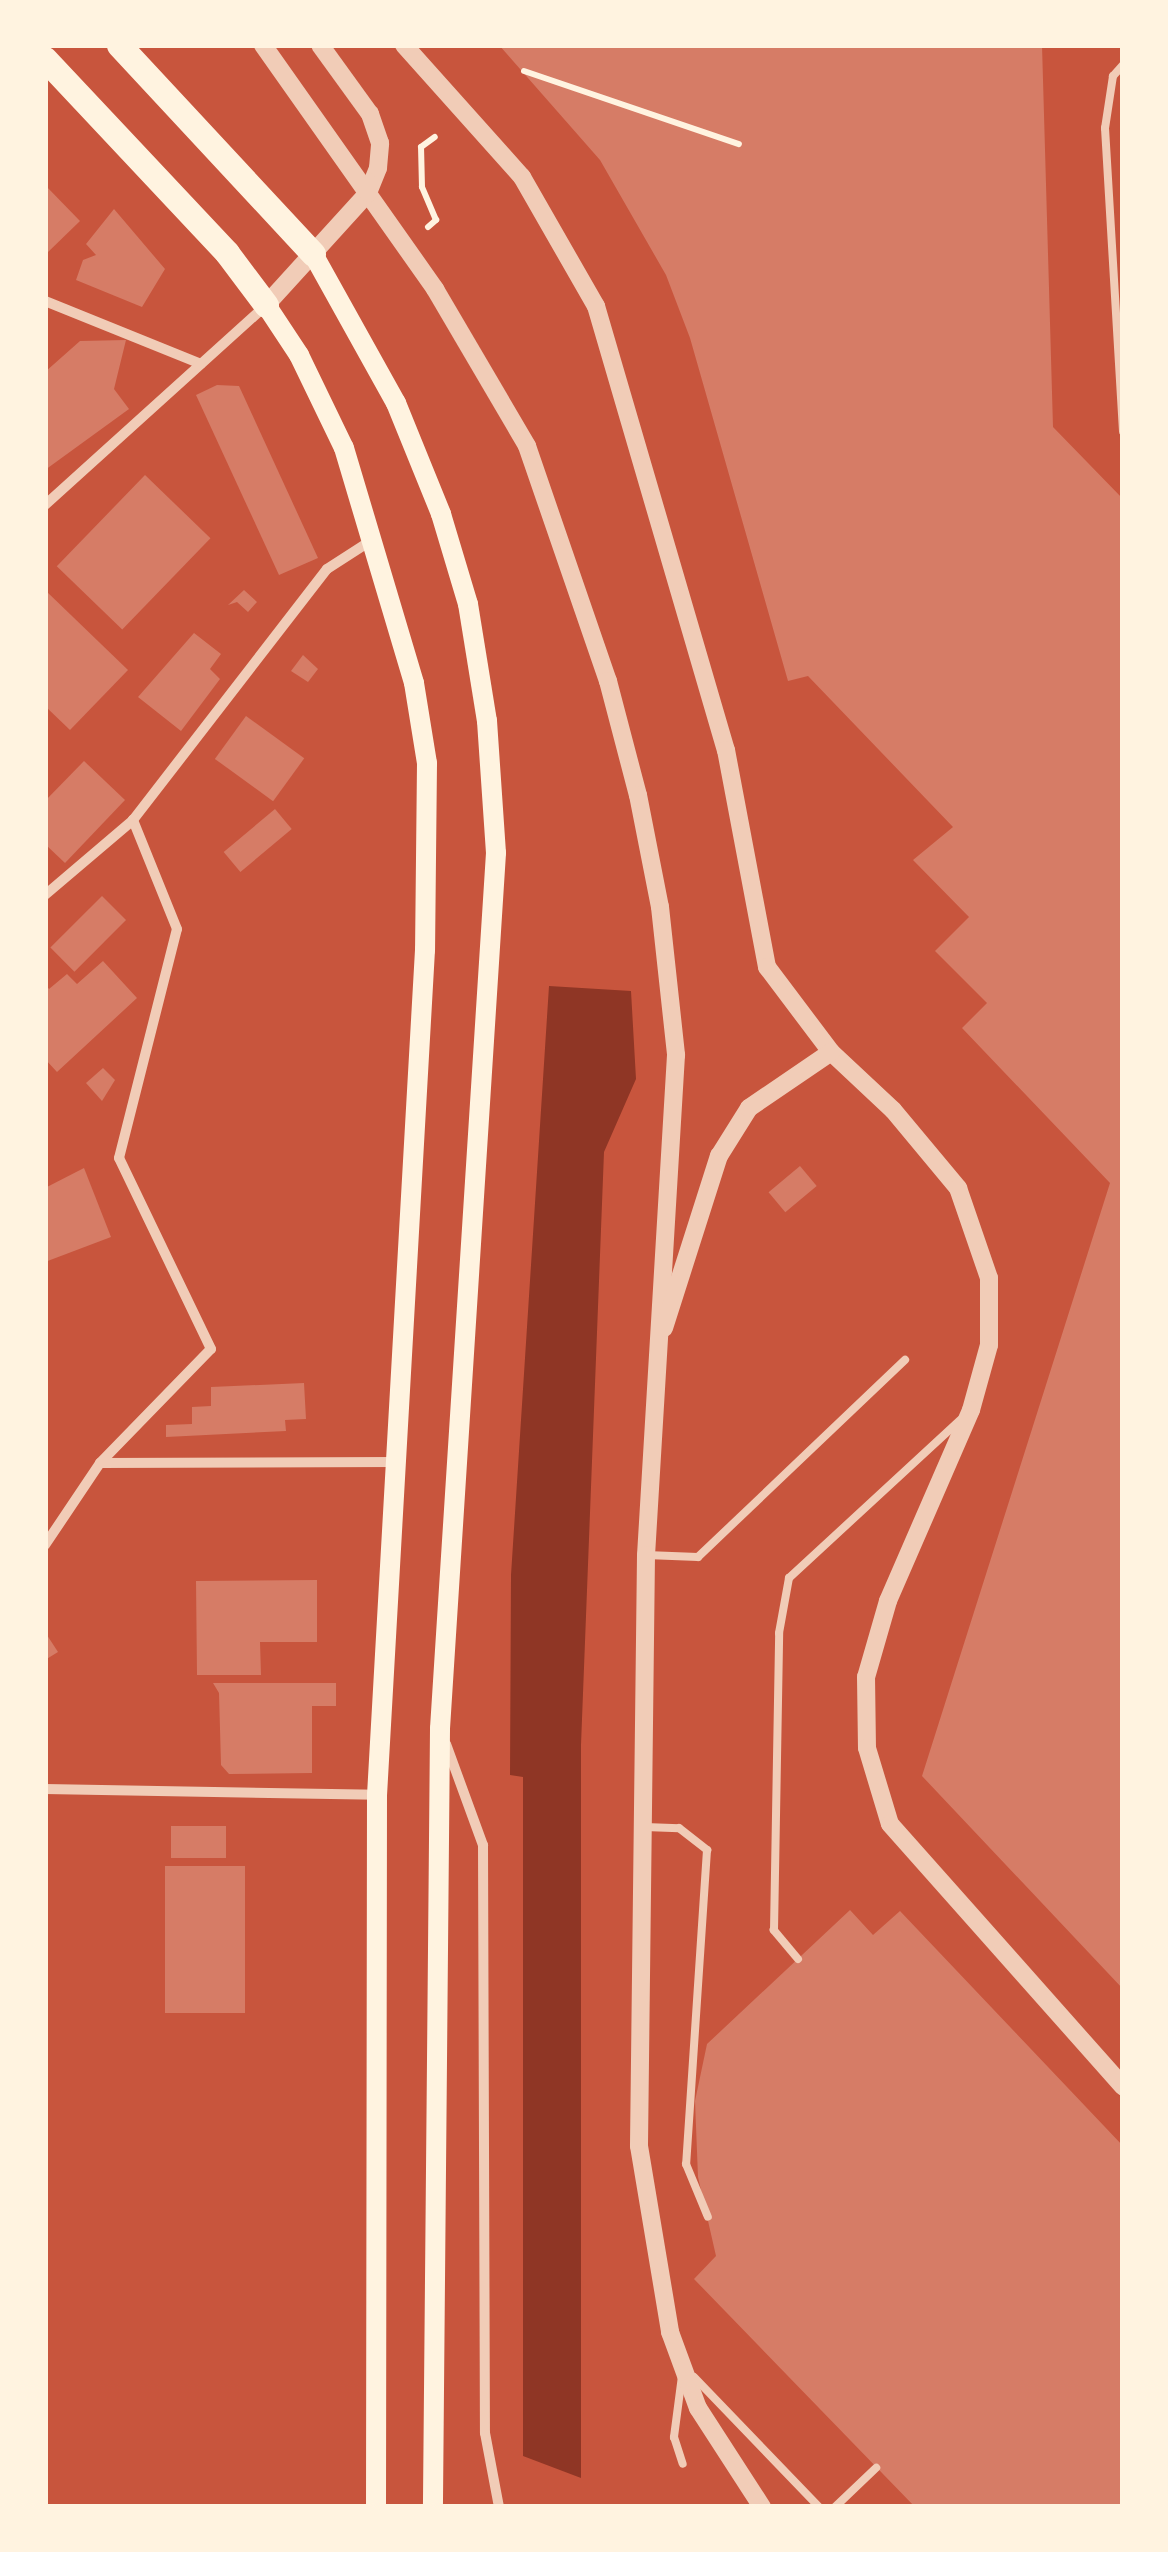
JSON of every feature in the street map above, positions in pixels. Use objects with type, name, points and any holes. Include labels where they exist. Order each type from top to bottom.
[{"type":"main road","points":[[119,45],[313,254],[396,403],[441,514],[468,604],[487,721],[496,853],[494,960],[440,1729],[433,2507]]},
{"type":"main road","points":[[45,59],[227,253],[299,355],[344,448],[375,538],[414,683],[427,763],[425,950],[377,1794],[376,2507]]},
{"type":"street","points":[[263,45],[434,289],[527,446],[608,681],[638,795],[660,907],[676,1055],[646,1555],[639,1826],[639,2146],[649,2232],[683,2366],[698,2408],[762,2507]]},
{"type":"street","points":[[45,506],[266,305],[368,193],[380,143],[370,114],[320,45]]},
{"type":"street","points":[[404,45],[522,177],[596,306],[726,750],[755,931],[767,967],[831,1052],[892,1110],[958,1188],[989,1278],[990,1345],[971,1410],[888,1601],[866,1677],[867,1748],[890,1824],[1123,2086]]},
{"type":"street","points":[[45,301],[201,364]]},
{"type":"street","points":[[45,896],[133,820],[327,569],[375,538]]},
{"type":"street","points":[[45,1545],[100,1463],[211,1349],[119,1158],[177,929],[133,820]]},
{"type":"street","points":[[658,1347],[719,1156],[749,1108],[831,1052]]},
{"type":"street","points":[[100,1463],[396,1462]]},
{"type":"street","points":[[440,1729],[482,1844],[485,2433],[498,2507]]},
{"type":"street","points":[[45,1789],[377,1794]]},
{"type":"lane","points":[[1123,65],[1113,76],[1105,128],[1123,431]]},
{"type":"lane","points":[[646,1555],[698,1558],[905,1360]]},
{"type":"lane","points":[[798,1959],[774,1930],[779,1633],[790,1578],[971,1410]]},
{"type":"lane","points":[[639,1826],[679,1828],[707,1850],[686,2164],[708,2217]]},
{"type":"lane","points":[[683,2366],[674,2438],[683,2464]]},
{"type":"lane","points":[[683,2366],[819,2507]]},
{"type":"lane","points":[[835,2507],[876,2468]]},
{"type":"path","points":[[524,71],[739,144]]},
{"type":"path","points":[[424,231],[436,220],[422,187],[421,148],[435,136]]},
{"type":"shaded area","points":[[549,986],[631,991],[636,1079],[604,1152],[581,1745],[581,2478],[523,2456],[523,1777],[510,1775],[511,1575]]},
{"type":"building","points":[[499,45],[1042,45],[1053,427],[1123,499],[1123,1989],[922,1776],[1110,1183],[962,1028],[987,1003],[935,951],[969,917],[913,860],[953,827],[808,676],[788,681],[690,338],[666,275],[600,160]]},
{"type":"building","points":[[45,185],[80,221],[45,255]]},
{"type":"building","points":[[114,209],[165,269],[142,307],[76,280],[83,260],[96,255],[86,244]]},
{"type":"building","points":[[126,340],[114,389],[129,409],[45,470],[45,372],[80,341]]},
{"type":"building","points":[[217,385],[239,386],[318,558],[279,575],[196,395]]},
{"type":"building","points":[[145,475],[210,538],[122,630],[57,566]]},
{"type":"building","points":[[45,590],[128,670],[70,730],[45,706]]},
{"type":"building","points":[[244,590],[257,602],[248,612],[237,602],[228,605]]},
{"type":"building","points":[[194,633],[221,654],[210,669],[220,679],[181,731],[138,697]]},
{"type":"building","points":[[303,655],[318,669],[308,682],[291,671]]},
{"type":"building","points":[[246,716],[304,758],[273,801],[215,759]]},
{"type":"building","points":[[84,761],[125,800],[65,863],[45,844],[45,801]]},
{"type":"building","points":[[275,809],[292,829],[240,872],[224,852]]},
{"type":"building","points":[[102,896],[126,920],[74,972],[50,948]]},
{"type":"building","points":[[103,961],[137,998],[57,1072],[45,1059],[45,984],[49,989],[67,974],[77,984]]},
{"type":"building","points":[[103,1068],[115,1080],[102,1101],[86,1083]]},
{"type":"building","points":[[800,1166],[817,1186],[785,1212],[769,1192]]},
{"type":"building","points":[[84,1168],[111,1237],[45,1262],[45,1188]]},
{"type":"building","points":[[304,1383],[306,1419],[285,1420],[286,1431],[166,1437],[166,1425],[192,1424],[192,1407],[211,1406],[211,1387]]},
{"type":"building","points":[[317,1580],[317,1642],[260,1642],[261,1675],[197,1675],[196,1581]]},
{"type":"building","points":[[45,1632],[58,1652],[45,1660]]},
{"type":"building","points":[[213,1683],[336,1683],[336,1706],[312,1706],[312,1773],[229,1774],[221,1765],[219,1693]]},
{"type":"building","points":[[171,1826],[226,1826],[226,1858],[171,1858]]},
{"type":"building","points":[[165,1866],[245,1866],[245,2013],[165,2013]]},
{"type":"building","points":[[850,1910],[873,1935],[900,1911],[1123,2146],[1123,2507],[915,2507],[694,2279],[716,2256],[698,2177],[695,2101],[707,2044]]}]
